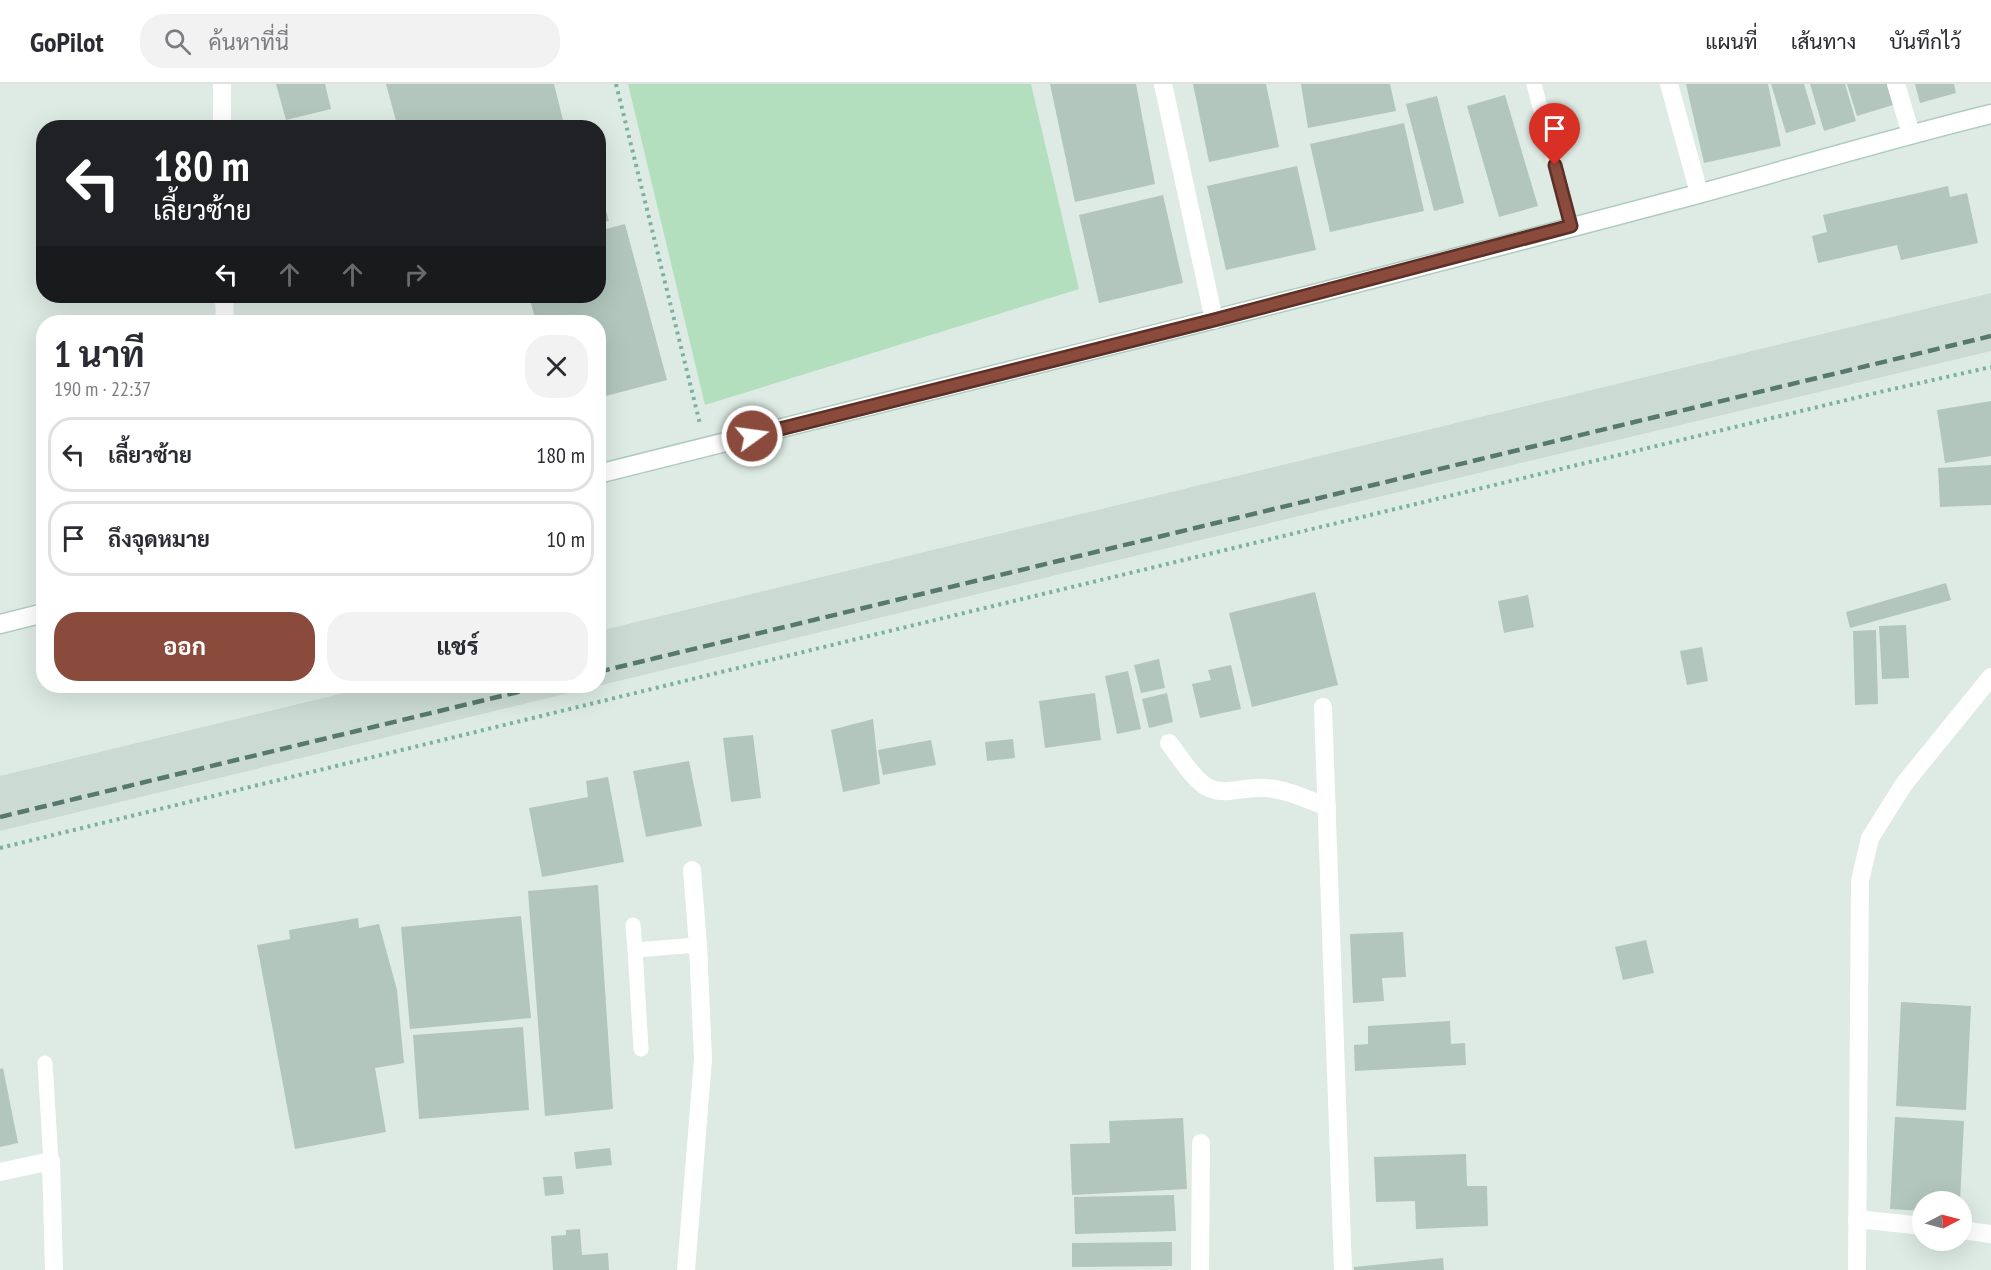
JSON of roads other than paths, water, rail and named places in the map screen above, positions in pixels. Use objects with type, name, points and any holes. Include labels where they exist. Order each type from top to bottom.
[{"type":"street","points":[[222,84],[222,120]]},
{"type":"street","points":[[1163,84],[1214,320]]},
{"type":"street","points":[[1669,84],[1699,194]]},
{"type":"street","points":[[1896,84],[1911,134]]},
{"type":"street","points":[[606,472],[1214,320],[1699,194],[1911,134],[1991,114]]},
{"type":"street","points":[[0,624],[36,615]]},
{"type":"street","points":[[1857,1270],[1860,881],[1869,838],[1904,784],[1991,677]]},
{"type":"street","points":[[1323,707],[1343,1270]]},
{"type":"street","points":[[1169,743],[1201,783],[1210,789],[1225,791],[1273,789],[1327,807]]},
{"type":"street","points":[[686,1270],[703,1059],[692,870]]},
{"type":"street","points":[[1200,1270],[1201,1143]]},
{"type":"street","points":[[0,1172],[51,1161],[54,1270]]},
{"type":"street","points":[[1857,1219],[1912,1225]]},
{"type":"street","points":[[1972,1231],[1991,1234]]},
{"type":"lane","points":[[1534,84],[1571,226]]},
{"type":"lane","points":[[633,925],[641,1049]]},
{"type":"lane","points":[[635,950],[698,945]]},
{"type":"lane","points":[[45,1063],[51,1161]]},
{"type":"railway","points":[[606,670],[1991,336]]},
{"type":"railway","points":[[0,817],[514,693]]}]
